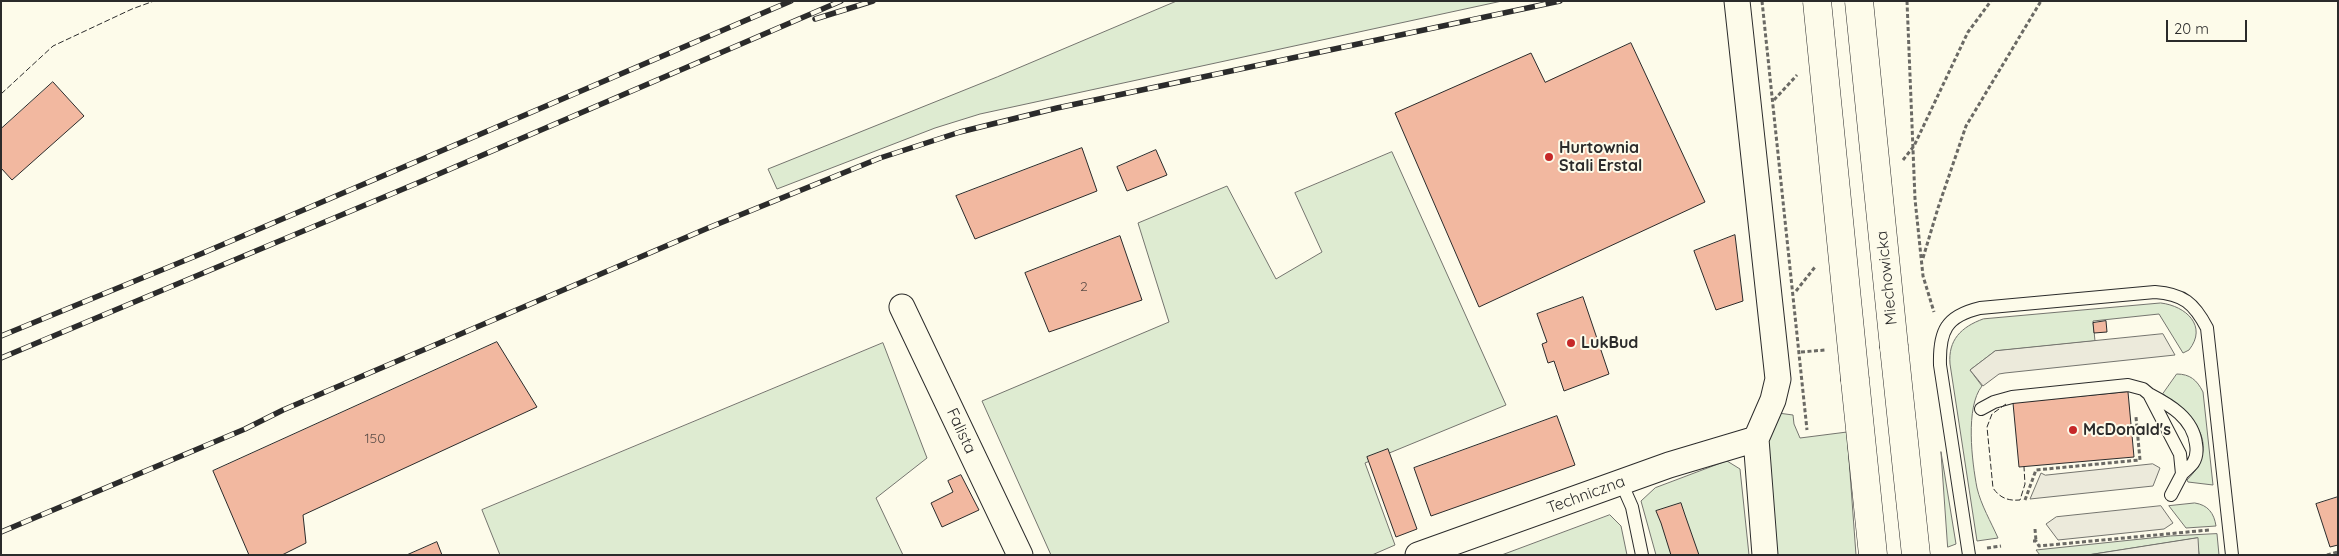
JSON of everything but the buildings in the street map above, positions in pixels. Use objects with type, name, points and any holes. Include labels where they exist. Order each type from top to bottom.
[{"type":"main road","points":[[1817,1],[1873,555]]},
{"type":"main road","name":"Miechowicka","points":[[1859,1],[1916,555]]},
{"type":"street","points":[[1737,1],[1778,379],[1773,400],[1756,439],[1765,555]]},
{"type":"street","name":"Falista","points":[[902,307],[1020,555]]},
{"type":"street","name":"Techniczna","points":[[1418,555],[1621,482],[1756,439]]},
{"type":"lane","points":[[1969,555],[1940,365],[1941,338],[1946,327],[1955,318],[1980,308],[2155,292],[2170,293],[2187,300],[2199,313],[2207,328],[2232,555]]},
{"type":"lane","points":[[1981,410],[1994,402],[2012,397],[2128,385],[2136,386],[2179,412],[2190,426],[2196,438],[2197,452],[2193,463],[2182,474],[2171,495]]},
{"type":"lane","points":[[2149,394],[2180,454],[2182,474]]},
{"type":"lane","points":[[1621,482],[1632,507],[1642,555]]},
{"type":"path","points":[[1762,1],[1807,430]]},
{"type":"path","points":[[1907,1],[1915,199],[1923,276],[1941,338]]},
{"type":"path","points":[[1914,146],[1968,32],[1991,1]]},
{"type":"path","points":[[1922,261],[1966,126],[2042,1]]},
{"type":"path","points":[[2025,500],[2036,470],[2140,460],[2134,396],[2136,386]]},
{"type":"path","points":[[2035,528],[2034,541],[2038,546],[2177,532],[2217,530]]},
{"type":"path","points":[[2327,555],[2338,552]]},
{"type":"green space","points":[[1177,1],[1502,1],[980,114],[935,128],[777,189],[768,169],[997,77]]},
{"type":"green space","points":[[1392,152],[1506,405],[1365,463],[1395,545],[1372,555],[1051,555],[982,401],[1169,322],[1138,223],[1227,186],[1276,279],[1322,252],[1295,193]]},
{"type":"green space","points":[[2161,303],[2179,308],[2192,319],[2196,333],[2189,350],[2183,353],[2159,314],[2093,321],[2095,341],[1995,351],[1970,370],[1982,386],[1973,407],[1971,435],[1975,477],[1981,501],[1998,538],[1977,541],[1950,364],[1951,348],[1962,330],[1983,319]]},
{"type":"green space","points":[[883,343],[927,458],[876,498],[903,555],[500,555],[482,510]]},
{"type":"green space","points":[[2177,374],[2193,378],[2203,392],[2213,485],[2188,482],[2187,480],[2197,467],[2202,454],[2203,443],[2200,432],[2193,421],[2163,394]]},
{"type":"green space","points":[[1778,413],[1793,415],[1794,424],[1800,438],[1847,432],[1856,555],[1770,555],[1764,446]]},
{"type":"green space","points":[[1941,452],[1956,544],[1948,547]]},
{"type":"green space","points":[[1727,461],[1740,469],[1749,555],[1656,555],[1641,501],[1655,488]]},
{"type":"green space","points":[[2195,503],[2210,510],[2216,526],[2186,528],[2169,506]]},
{"type":"green space","points":[[1610,515],[1621,526],[1627,555],[1502,555]]},
{"type":"green space","points":[[2217,534],[2219,555],[2199,555],[2197,538],[2088,555],[2040,555],[2036,550],[2170,536]]},
{"type":"shaded area","points":[[2163,334],[2175,355],[2005,373],[1999,374],[1983,386],[1970,370],[1995,351]]},
{"type":"shaded area","points":[[2153,464],[2160,468],[2153,486],[2030,499],[2041,473],[2045,475]]},
{"type":"shaded area","points":[[2161,506],[2173,523],[2164,529],[2058,540],[2046,524],[2056,517]]},
{"type":"shaded area","points":[[2198,538],[2199,555],[2088,555]]},
{"type":"railway","points":[[1,336],[203,253],[791,1]]},
{"type":"railway","points":[[1,358],[427,179],[841,1]]},
{"type":"railway","points":[[815,19],[873,1]]},
{"type":"railway","points":[[1,532],[245,429],[283,410],[708,228],[880,158],[960,132],[1057,108],[1560,1]]},
{"type":"fence","points":[[1,94],[53,46],[132,9],[154,1]]},
{"type":"fence","points":[[2006,404],[1992,414],[1987,427],[1993,488],[1998,494],[2012,500],[2020,500],[2025,484],[2024,467]]},
{"type":"place","name":"Hurtownia Stali Erstal","points":[[1549,157]]},
{"type":"place","name":"LukBud","points":[[1571,343]]},
{"type":"place","name":"McDonald's","points":[[2073,430]]}]
